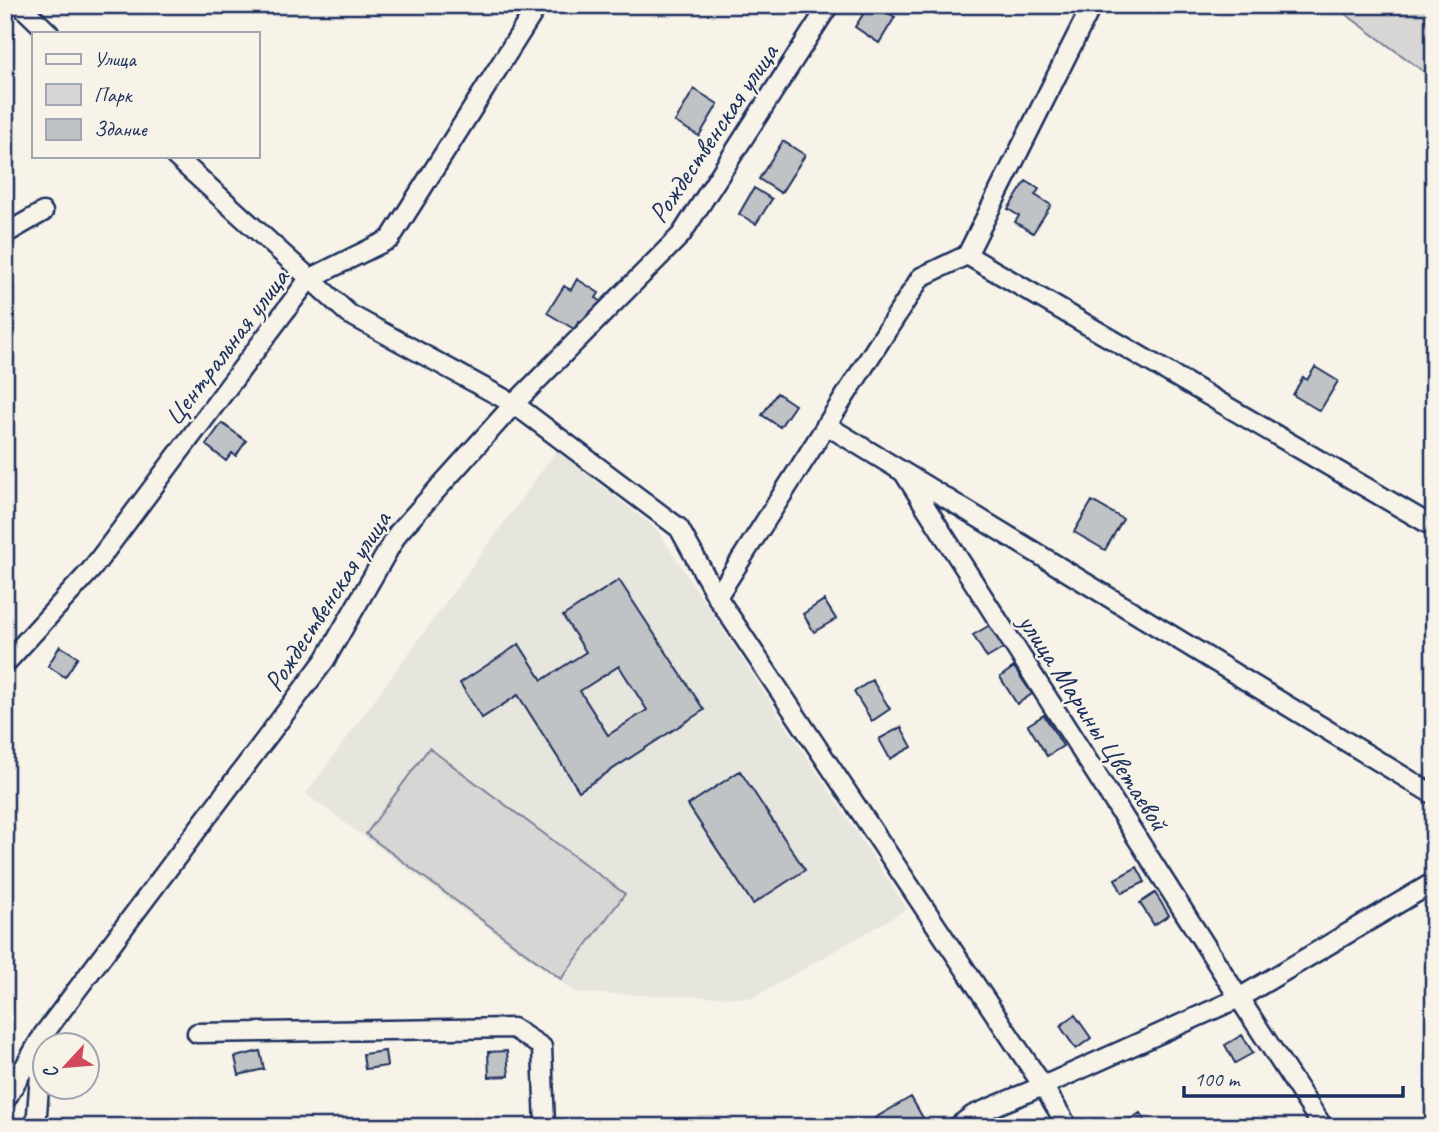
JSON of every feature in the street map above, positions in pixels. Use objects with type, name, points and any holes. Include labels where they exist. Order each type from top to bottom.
[{"type":"street","points":[[20,5],[48,32]]},
{"type":"street","name":"Центральная улица","points":[[5,664],[91,570],[309,279],[390,239],[538,5]]},
{"type":"street","name":"Рождественская улица","points":[[47,1030],[325,660],[398,533],[514,404],[681,235],[830,5]]},
{"type":"street","points":[[717,597],[921,277],[967,255],[1092,5]]},
{"type":"street","points":[[177,158],[349,314],[514,404],[679,528],[717,597],[1068,1127]]},
{"type":"street","points":[[5,234],[43,212]]},
{"type":"street","points":[[967,255],[1434,527]]},
{"type":"street","name":"улица Марины Цветаевой","points":[[827,425],[1434,795]]},
{"type":"street","name":"улица Марины Цветаевой","points":[[904,473],[1323,1127]]},
{"type":"street","points":[[957,1127],[973,1115],[1240,998],[1434,882]]},
{"type":"street","points":[[197,1033],[513,1028],[542,1047],[545,1127]]},
{"type":"street","name":"Рождественская улица","points":[[5,1101],[32,1054]]},
{"type":"street","points":[[36,1127],[38,1100]]},
{"type":"shaded area","points":[[557,450],[657,530],[907,909],[753,998],[576,993],[306,794]]},
{"type":"green space","points":[[1333,5],[1429,5],[1434,9],[1434,79]]},
{"type":"green space","points":[[429,748],[625,894],[561,979],[366,834]]},
{"type":"building","points":[[869,5],[876,5],[895,17],[879,43],[855,27]]},
{"type":"building","points":[[694,89],[718,104],[699,136],[675,122]]},
{"type":"building","points":[[783,141],[805,155],[781,193],[759,179]]},
{"type":"building","points":[[1026,181],[1039,189],[1035,195],[1051,205],[1033,233],[1015,222],[1019,216],[1008,209]]},
{"type":"building","points":[[754,188],[772,199],[756,224],[739,214]]},
{"type":"building","points":[[577,279],[599,293],[596,298],[604,303],[593,320],[587,317],[582,324],[579,321],[574,329],[547,313],[564,286],[571,290]]},
{"type":"building","points":[[1315,367],[1338,381],[1320,411],[1293,395],[1303,377],[1307,380]]},
{"type":"building","points":[[777,393],[795,405],[780,427],[762,415]]},
{"type":"building","points":[[222,423],[246,441],[236,456],[232,453],[226,461],[206,445]]},
{"type":"building","points":[[1092,501],[1123,519],[1105,550],[1074,532]]},
{"type":"building","points":[[619,580],[704,710],[579,791],[518,695],[482,718],[460,683],[519,644],[542,680],[586,652],[563,616]],"holes":[[[619,666],[647,710],[608,735],[580,691]]]},
{"type":"building","points":[[824,600],[836,619],[814,632],[803,614]]},
{"type":"building","points":[[990,625],[1004,648],[987,658],[973,635]]},
{"type":"building","points":[[60,646],[78,657],[65,677],[48,666]]},
{"type":"building","points":[[1014,667],[1032,694],[1017,704],[1000,677]]},
{"type":"building","points":[[872,680],[890,709],[872,721],[854,692]]},
{"type":"building","points":[[1044,715],[1063,746],[1047,756],[1028,725]]},
{"type":"building","points":[[901,727],[912,747],[890,759],[879,739]]},
{"type":"building","points":[[740,771],[805,870],[753,904],[688,805]]},
{"type":"building","points":[[1137,867],[1145,882],[1122,893],[1115,879]]},
{"type":"building","points":[[1155,893],[1169,915],[1154,925],[1140,903]]},
{"type":"building","points":[[1075,1015],[1091,1038],[1076,1049],[1060,1026]]},
{"type":"building","points":[[1242,1035],[1253,1053],[1235,1063],[1225,1045]]},
{"type":"building","points":[[260,1051],[264,1069],[239,1075],[235,1057]]},
{"type":"building","points":[[385,1051],[387,1066],[365,1069],[363,1054]]},
{"type":"building","points":[[507,1051],[509,1076],[489,1077],[488,1052]]},
{"type":"building","points":[[911,1097],[923,1118],[908,1127],[879,1127],[875,1118]]},
{"type":"building","points":[[1140,1113],[1149,1127],[1119,1127]]}]
